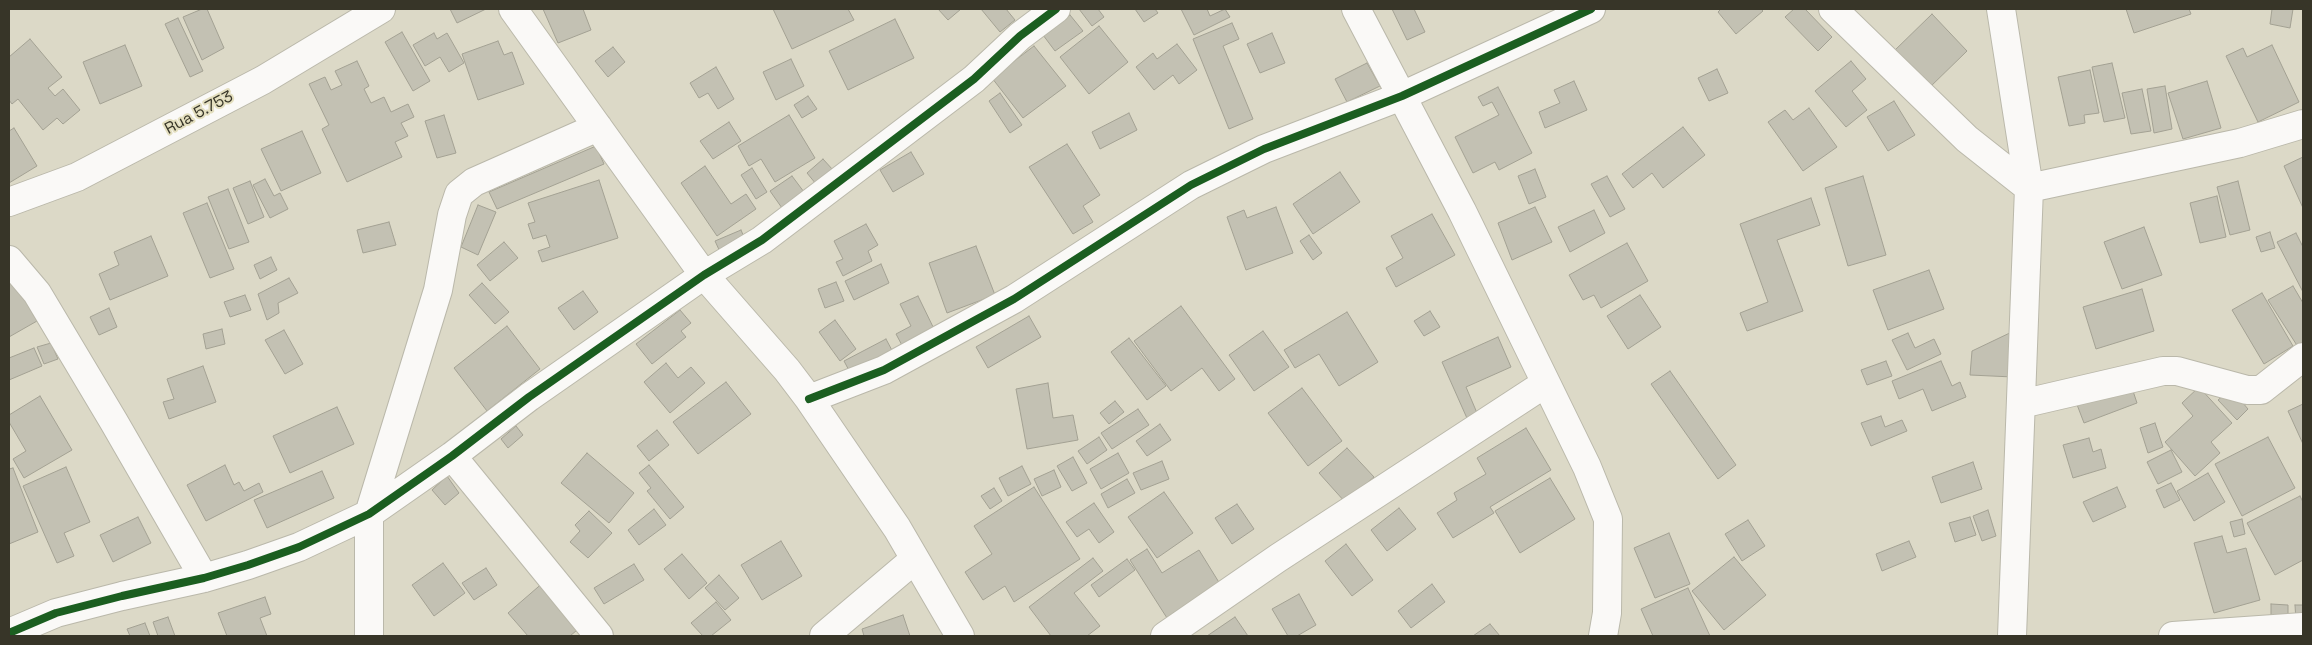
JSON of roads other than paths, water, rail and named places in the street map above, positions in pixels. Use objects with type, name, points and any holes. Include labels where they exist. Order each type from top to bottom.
[{"type":"street","name":"Rua 5.753","points":[[9,202],[77,177],[263,80],[381,9]]},
{"type":"street","points":[[513,9],[704,275],[787,370],[809,399],[897,528],[960,636]]},
{"type":"street","points":[[9,633],[56,613],[204,578],[299,547],[369,514],[452,456],[529,397],[704,275],[762,240],[837,181],[904,133],[974,79],[1020,36],[1056,9]]},
{"type":"street","points":[[1356,9],[1462,210],[1586,467],[1608,518],[1607,613],[1603,636]]},
{"type":"street","points":[[809,399],[884,370],[1014,299],[1191,185],[1264,149],[1402,96],[1591,9]]},
{"type":"street","points":[[1833,9],[1967,139],[2029,188]]},
{"type":"street","points":[[2001,9],[2029,188],[2012,636]]},
{"type":"street","points":[[2029,188],[2240,143],[2303,124]]},
{"type":"street","points":[[369,636],[369,514],[438,290],[452,215],[459,194],[474,182],[598,127]]},
{"type":"street","points":[[9,260],[36,293],[114,422],[204,578]]},
{"type":"street","points":[[2021,404],[2163,371],[2177,371],[2247,390],[2261,390],[2303,357]]},
{"type":"street","points":[[1165,636],[1278,558],[1546,383]]},
{"type":"street","points":[[452,456],[598,636]]},
{"type":"street","points":[[824,636],[914,559]]},
{"type":"street","points":[[2173,636],[2303,626]]}]
